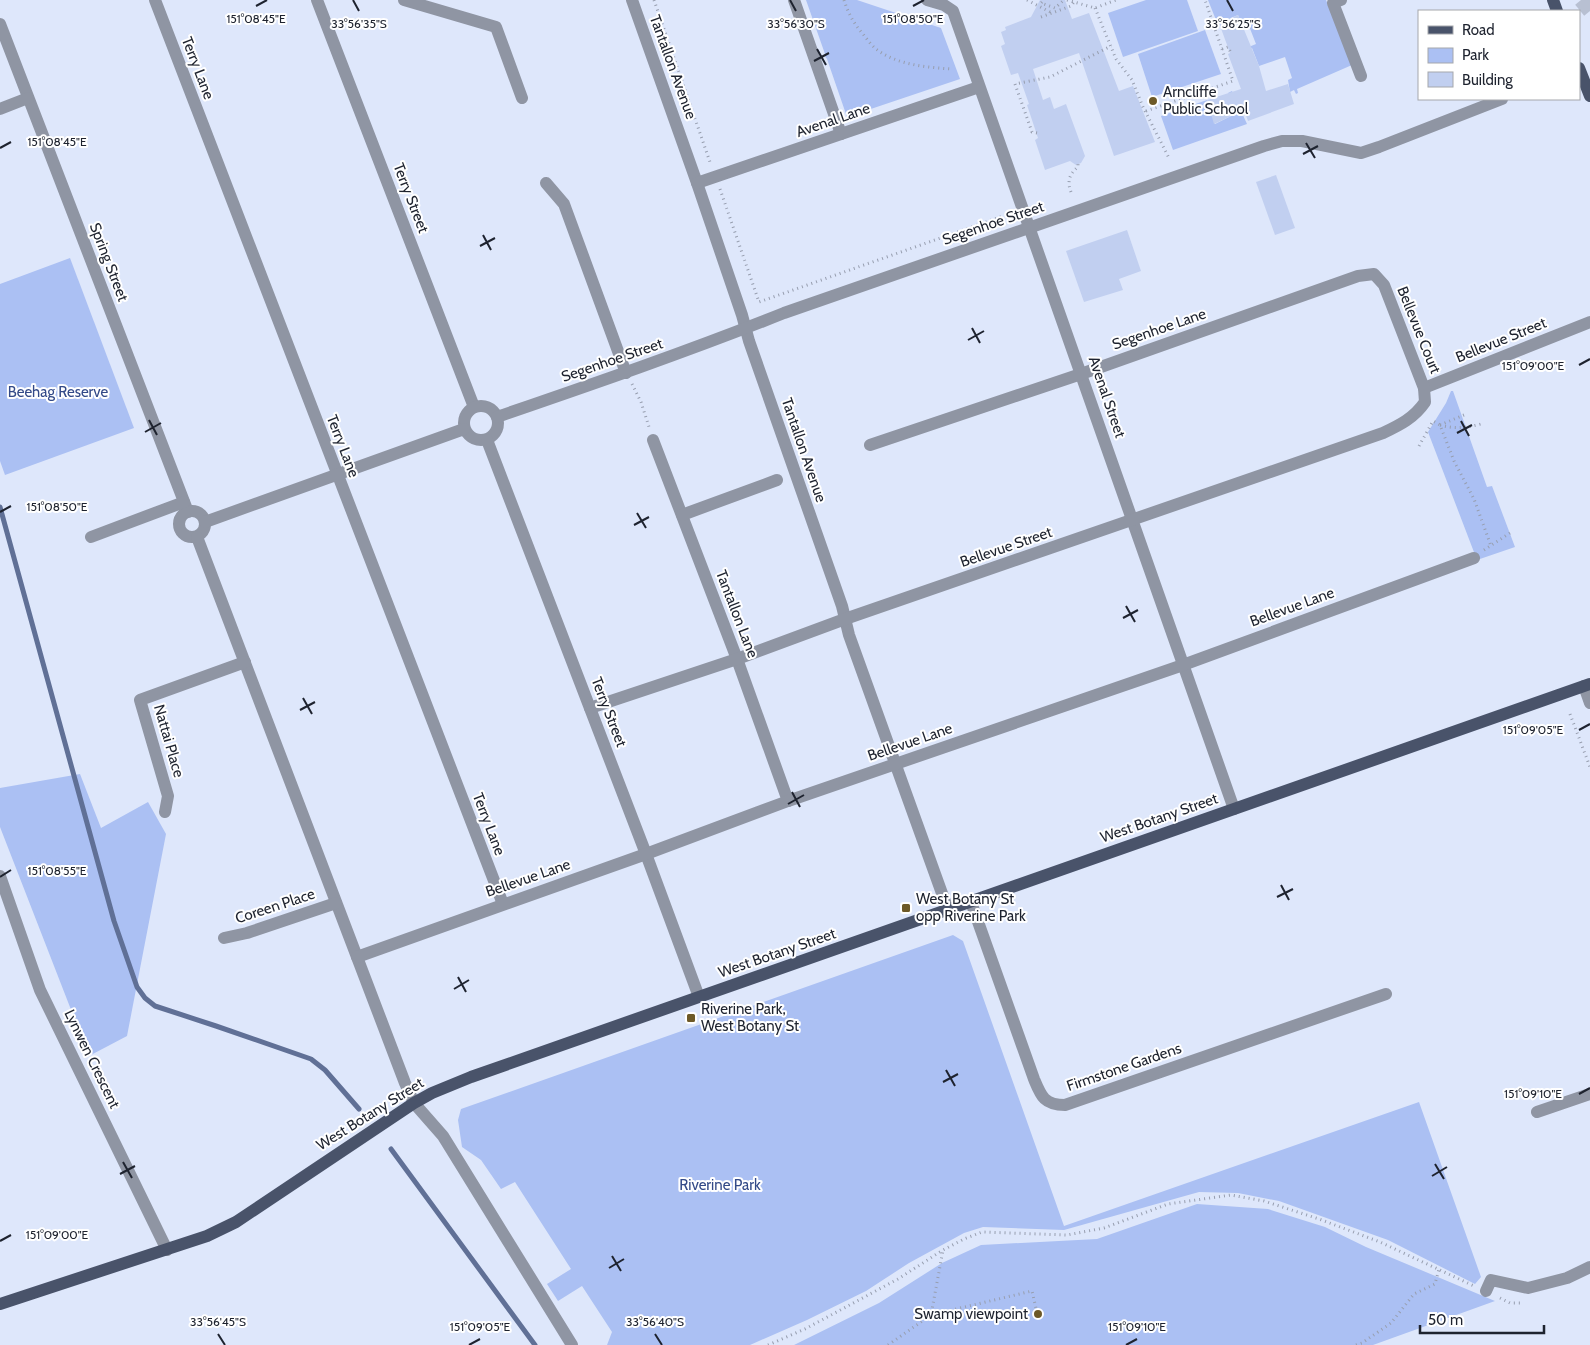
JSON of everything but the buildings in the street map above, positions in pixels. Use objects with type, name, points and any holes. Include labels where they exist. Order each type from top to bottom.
[{"type":"main road","points":[[1580,71],[1590,96]]},
{"type":"main road","name":"West Botany Street","points":[[0,1304],[207,1236],[236,1222],[414,1103],[432,1093],[471,1077],[1587,685]]},
{"type":"street","name":"Terry Lane","points":[[155,0],[503,904]]},
{"type":"street","name":"Terry Street","points":[[317,0],[474,407]]},
{"type":"street","points":[[404,0],[496,28],[522,98]]},
{"type":"street","name":"Tantallon Avenue","points":[[632,0],[697,183],[845,619],[948,910]]},
{"type":"street","points":[[794,0],[841,134]]},
{"type":"street","points":[[927,0],[944,2]]},
{"type":"street","name":"Avenal Street","points":[[944,2],[953,11],[1234,809]]},
{"type":"street","points":[[1337,2],[1361,76]]},
{"type":"street","name":"Spring Street","points":[[0,24],[186,507]]},
{"type":"street","name":"Avenal Lane","points":[[697,183],[979,87]]},
{"type":"street","points":[[0,109],[28,98]]},
{"type":"street","name":"Segenhoe Street","points":[[497,417],[626,373],[784,313],[1282,141],[1302,141],[1361,153],[1499,100]]},
{"type":"street","points":[[546,183],[564,204],[626,373]]},
{"type":"street","name":"Segenhoe Lane","points":[[870,445],[1081,374],[1358,276],[1374,274]]},
{"type":"street","name":"Bellevue Court","points":[[1374,274],[1384,286],[1424,388],[1425,402]]},
{"type":"street","name":"Bellevue Street","points":[[1424,388],[1590,322]]},
{"type":"street","name":"Bellevue Street","points":[[590,708],[737,659],[845,619],[1383,433],[1417,413],[1425,402]]},
{"type":"street","points":[[474,407],[488,407],[497,417],[498,428],[492,437],[487,440],[471,438],[464,429],[465,416],[474,407]]},
{"type":"street","points":[[205,522],[464,429]]},
{"type":"street","name":"Terry Street","points":[[487,440],[699,997]]},
{"type":"street","name":"Tantallon Lane","points":[[653,440],[737,659],[788,801]]},
{"type":"street","points":[[682,516],[778,480]]},
{"type":"street","points":[[91,537],[186,507],[202,516],[205,522],[202,532],[196,536],[188,537],[181,531],[179,522],[186,507]]},
{"type":"street","points":[[196,536],[414,1103],[443,1136],[572,1345]]},
{"type":"street","name":"Bellevue Lane","points":[[357,957],[646,854],[788,801],[1183,665],[1474,558]]},
{"type":"street","name":"Nattai Place","points":[[165,812],[168,796],[140,700],[244,662]]},
{"type":"street","points":[[1587,685],[1590,703]]},
{"type":"street","name":"Lynwen Crescent","points":[[0,876],[40,990],[166,1250]]},
{"type":"street","name":"Firmstone Gardens","points":[[971,902],[1034,1079],[1041,1095],[1054,1105],[1065,1105],[1386,994]]},
{"type":"street","name":"Coreen Place","points":[[224,938],[247,933],[336,903]]},
{"type":"street","points":[[1537,1112],[1590,1094]]},
{"type":"street","points":[[1486,1291],[1491,1280],[1528,1288],[1567,1278],[1590,1267]]},
{"type":"path","points":[[654,0],[759,302],[1003,216]]},
{"type":"path","points":[[844,0],[847,10],[856,25],[875,49],[894,59],[922,67],[951,69]]},
{"type":"path","points":[[1027,0],[1052,13]]},
{"type":"path","points":[[1042,2],[1055,8],[1067,0],[1095,8],[1116,0]]},
{"type":"path","points":[[1146,112],[1233,80],[1205,0]]},
{"type":"path","points":[[1041,17],[1071,6],[1074,2]]},
{"type":"path","points":[[1095,8],[1116,59],[1132,80],[1170,158]]},
{"type":"path","points":[[1037,134],[1032,132],[1016,84],[1050,78],[1111,46]]},
{"type":"path","points":[[1222,49],[1228,47],[1231,53]]},
{"type":"path","points":[[1071,192],[1068,183],[1078,164]]},
{"type":"path","points":[[626,373],[646,416]]},
{"type":"path","points":[[1440,425],[1464,415]]},
{"type":"path","points":[[1419,446],[1433,422],[1451,428],[1469,428],[1481,424]]},
{"type":"path","points":[[1440,425],[1454,461],[1474,499],[1491,546]]},
{"type":"path","points":[[1474,558],[1510,533]]},
{"type":"path","points":[[1570,714],[1590,767]]},
{"type":"path","points":[[768,1345],[805,1329],[898,1279],[964,1238],[982,1232],[1067,1235],[1104,1228],[1168,1204],[1231,1195],[1264,1201],[1319,1219],[1380,1242],[1510,1303],[1528,1303]]},
{"type":"path","points":[[931,1315],[943,1250]]},
{"type":"path","points":[[1356,1345],[1362,1343],[1392,1322],[1414,1294],[1435,1284],[1439,1269]]},
{"type":"path","points":[[888,1345],[931,1315],[1032,1292],[1038,1317]]},
{"type":"green space","points":[[806,0],[857,0],[941,28],[960,79],[847,117]]},
{"type":"green space","points":[[1146,0],[1187,0],[1198,31],[1123,57],[1108,13]]},
{"type":"green space","points":[[1208,0],[1326,0],[1352,65],[1297,89],[1298,93],[1296,94],[1294,90],[1290,92],[1288,80],[1292,78],[1285,57],[1259,66],[1252,48],[1235,54],[1256,44],[1249,26],[1243,27],[1238,15],[1218,25]]},
{"type":"green space","points":[[1205,30],[1221,74],[1152,97],[1138,54]]},
{"type":"green space","points":[[1232,91],[1247,124],[1173,150],[1161,116],[1207,100],[1215,124],[1235,114],[1228,93]]},
{"type":"green space","name":"Beehag Reserve","points":[[70,258],[134,428],[5,475],[0,461],[0,284]]},
{"type":"green space","points":[[1451,391],[1453,391],[1487,487],[1492,486],[1515,547],[1477,560],[1428,432],[1446,403]]},
{"type":"green space","points":[[80,774],[101,828],[148,802],[166,834],[127,1036],[89,1056],[0,827],[0,788]]},
{"type":"green space","name":"Riverine Park","points":[[953,935],[963,941],[1064,1226],[1419,1102],[1481,1277],[1475,1284],[1388,1240],[1279,1201],[1238,1193],[1199,1192],[1064,1230],[983,1227],[964,1233],[909,1263],[866,1291],[750,1345],[607,1345],[612,1332],[582,1286],[558,1301],[547,1284],[571,1269],[515,1182],[501,1189],[481,1160],[462,1147],[458,1120],[461,1109]]},
{"type":"green space","points":[[1197,1204],[1268,1209],[1325,1227],[1366,1247],[1495,1301],[1373,1345],[794,1345],[879,1303],[942,1263],[981,1245],[1097,1239]]},
{"type":"waterway","points":[[0,507],[114,921],[137,987],[145,998],[155,1006],[311,1059],[325,1070],[359,1109]]},
{"type":"waterway","points":[[391,1149],[535,1345]]},
{"type":"tunnel","points":[[1581,0],[1590,11]]},
{"type":"place","name":"Arncliffe Public School","points":[[1153,101]]},
{"type":"place","name":"West Botany St opp Riverine Park","points":[[906,908]]},
{"type":"place","name":"Riverine Park, West Botany St","points":[[691,1018]]},
{"type":"place","name":"Swamp viewpoint","points":[[1038,1314]]}]
